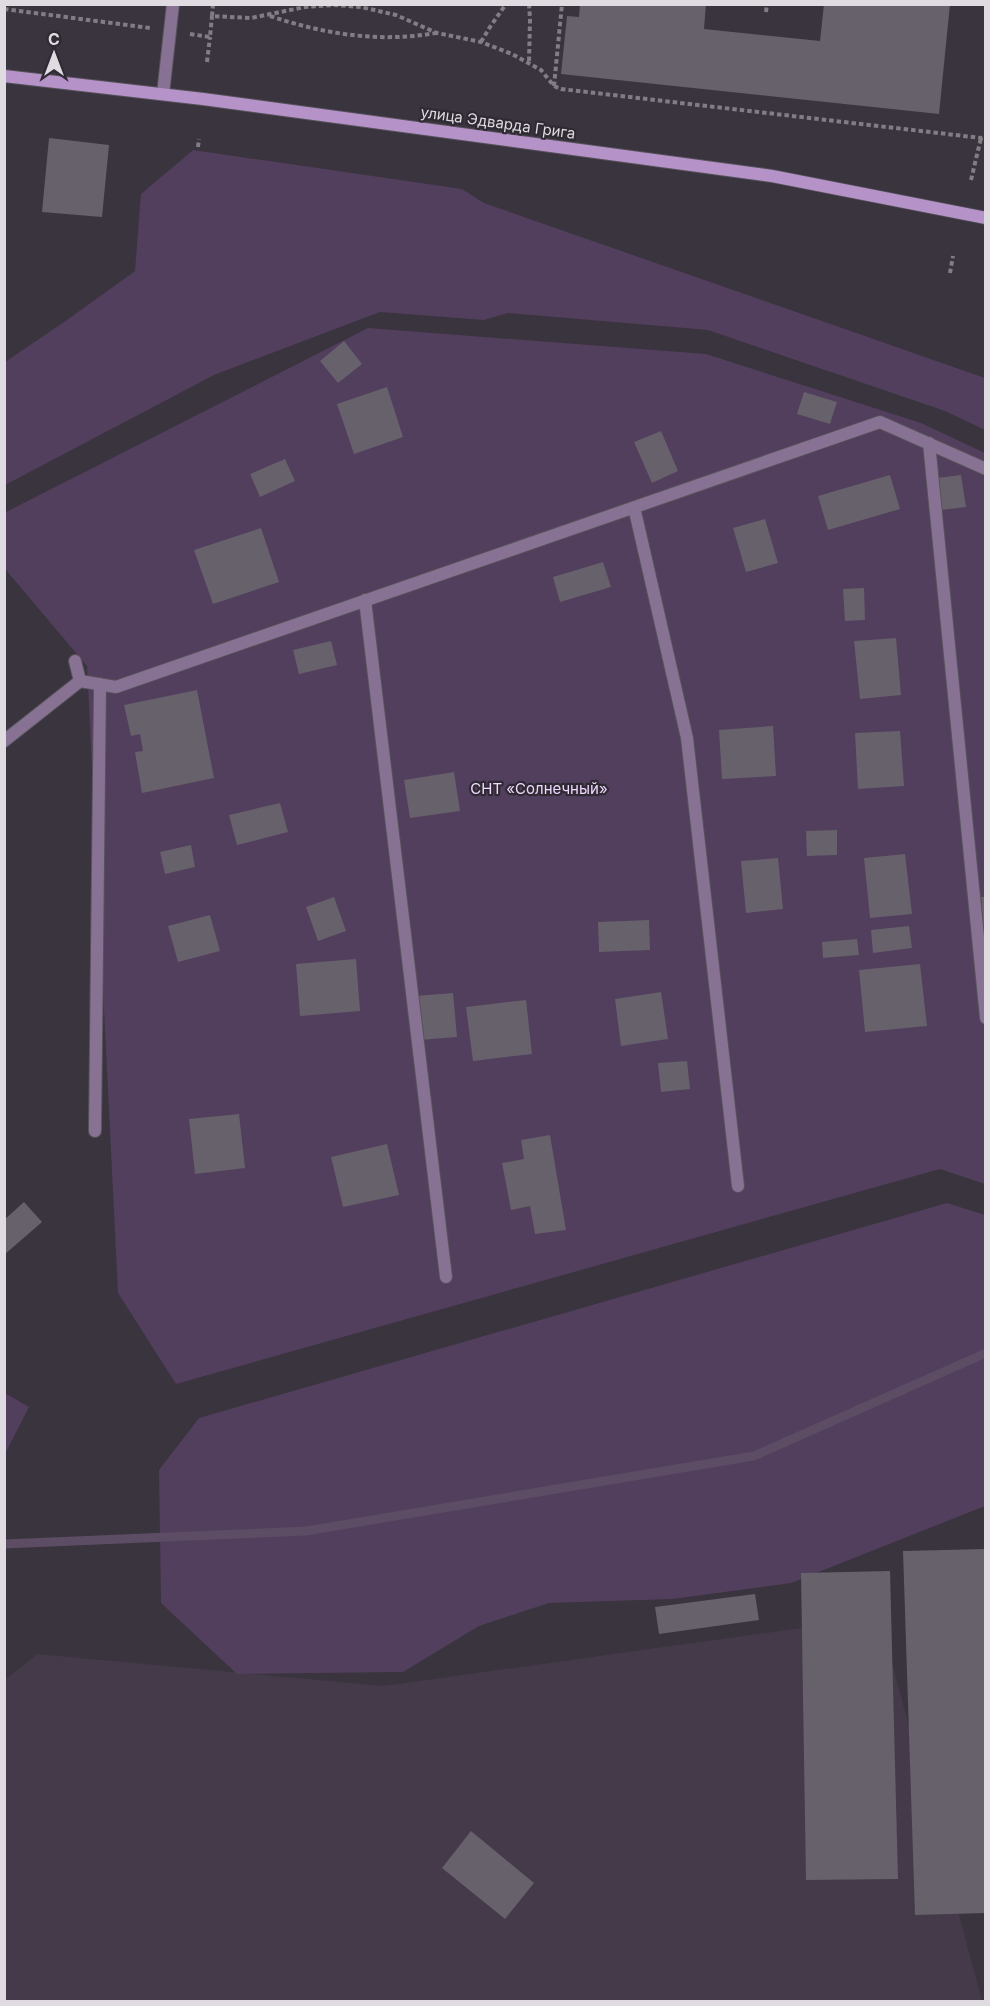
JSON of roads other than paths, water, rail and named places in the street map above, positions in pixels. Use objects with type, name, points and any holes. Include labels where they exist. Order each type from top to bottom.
[{"type":"street","name":"улица Эдварда Грига","points":[[4,76],[163,94],[772,176],[986,218]]},
{"type":"lane","points":[[163,94],[172,4]]},
{"type":"lane","points":[[4,741],[80,681],[116,687],[880,422],[986,469]]},
{"type":"lane","points":[[928,443],[986,1018]]},
{"type":"lane","points":[[634,507],[687,738],[738,1186]]},
{"type":"lane","points":[[365,600],[446,1277]]},
{"type":"lane","points":[[75,661],[80,681]]},
{"type":"lane","points":[[96,1131],[100,684]]},
{"type":"waterway","points":[[4,1544],[306,1531],[754,1456],[986,1353]]},
{"type":"park label","name":"СНТ «Солнечный»","points":[[539,789]]}]
